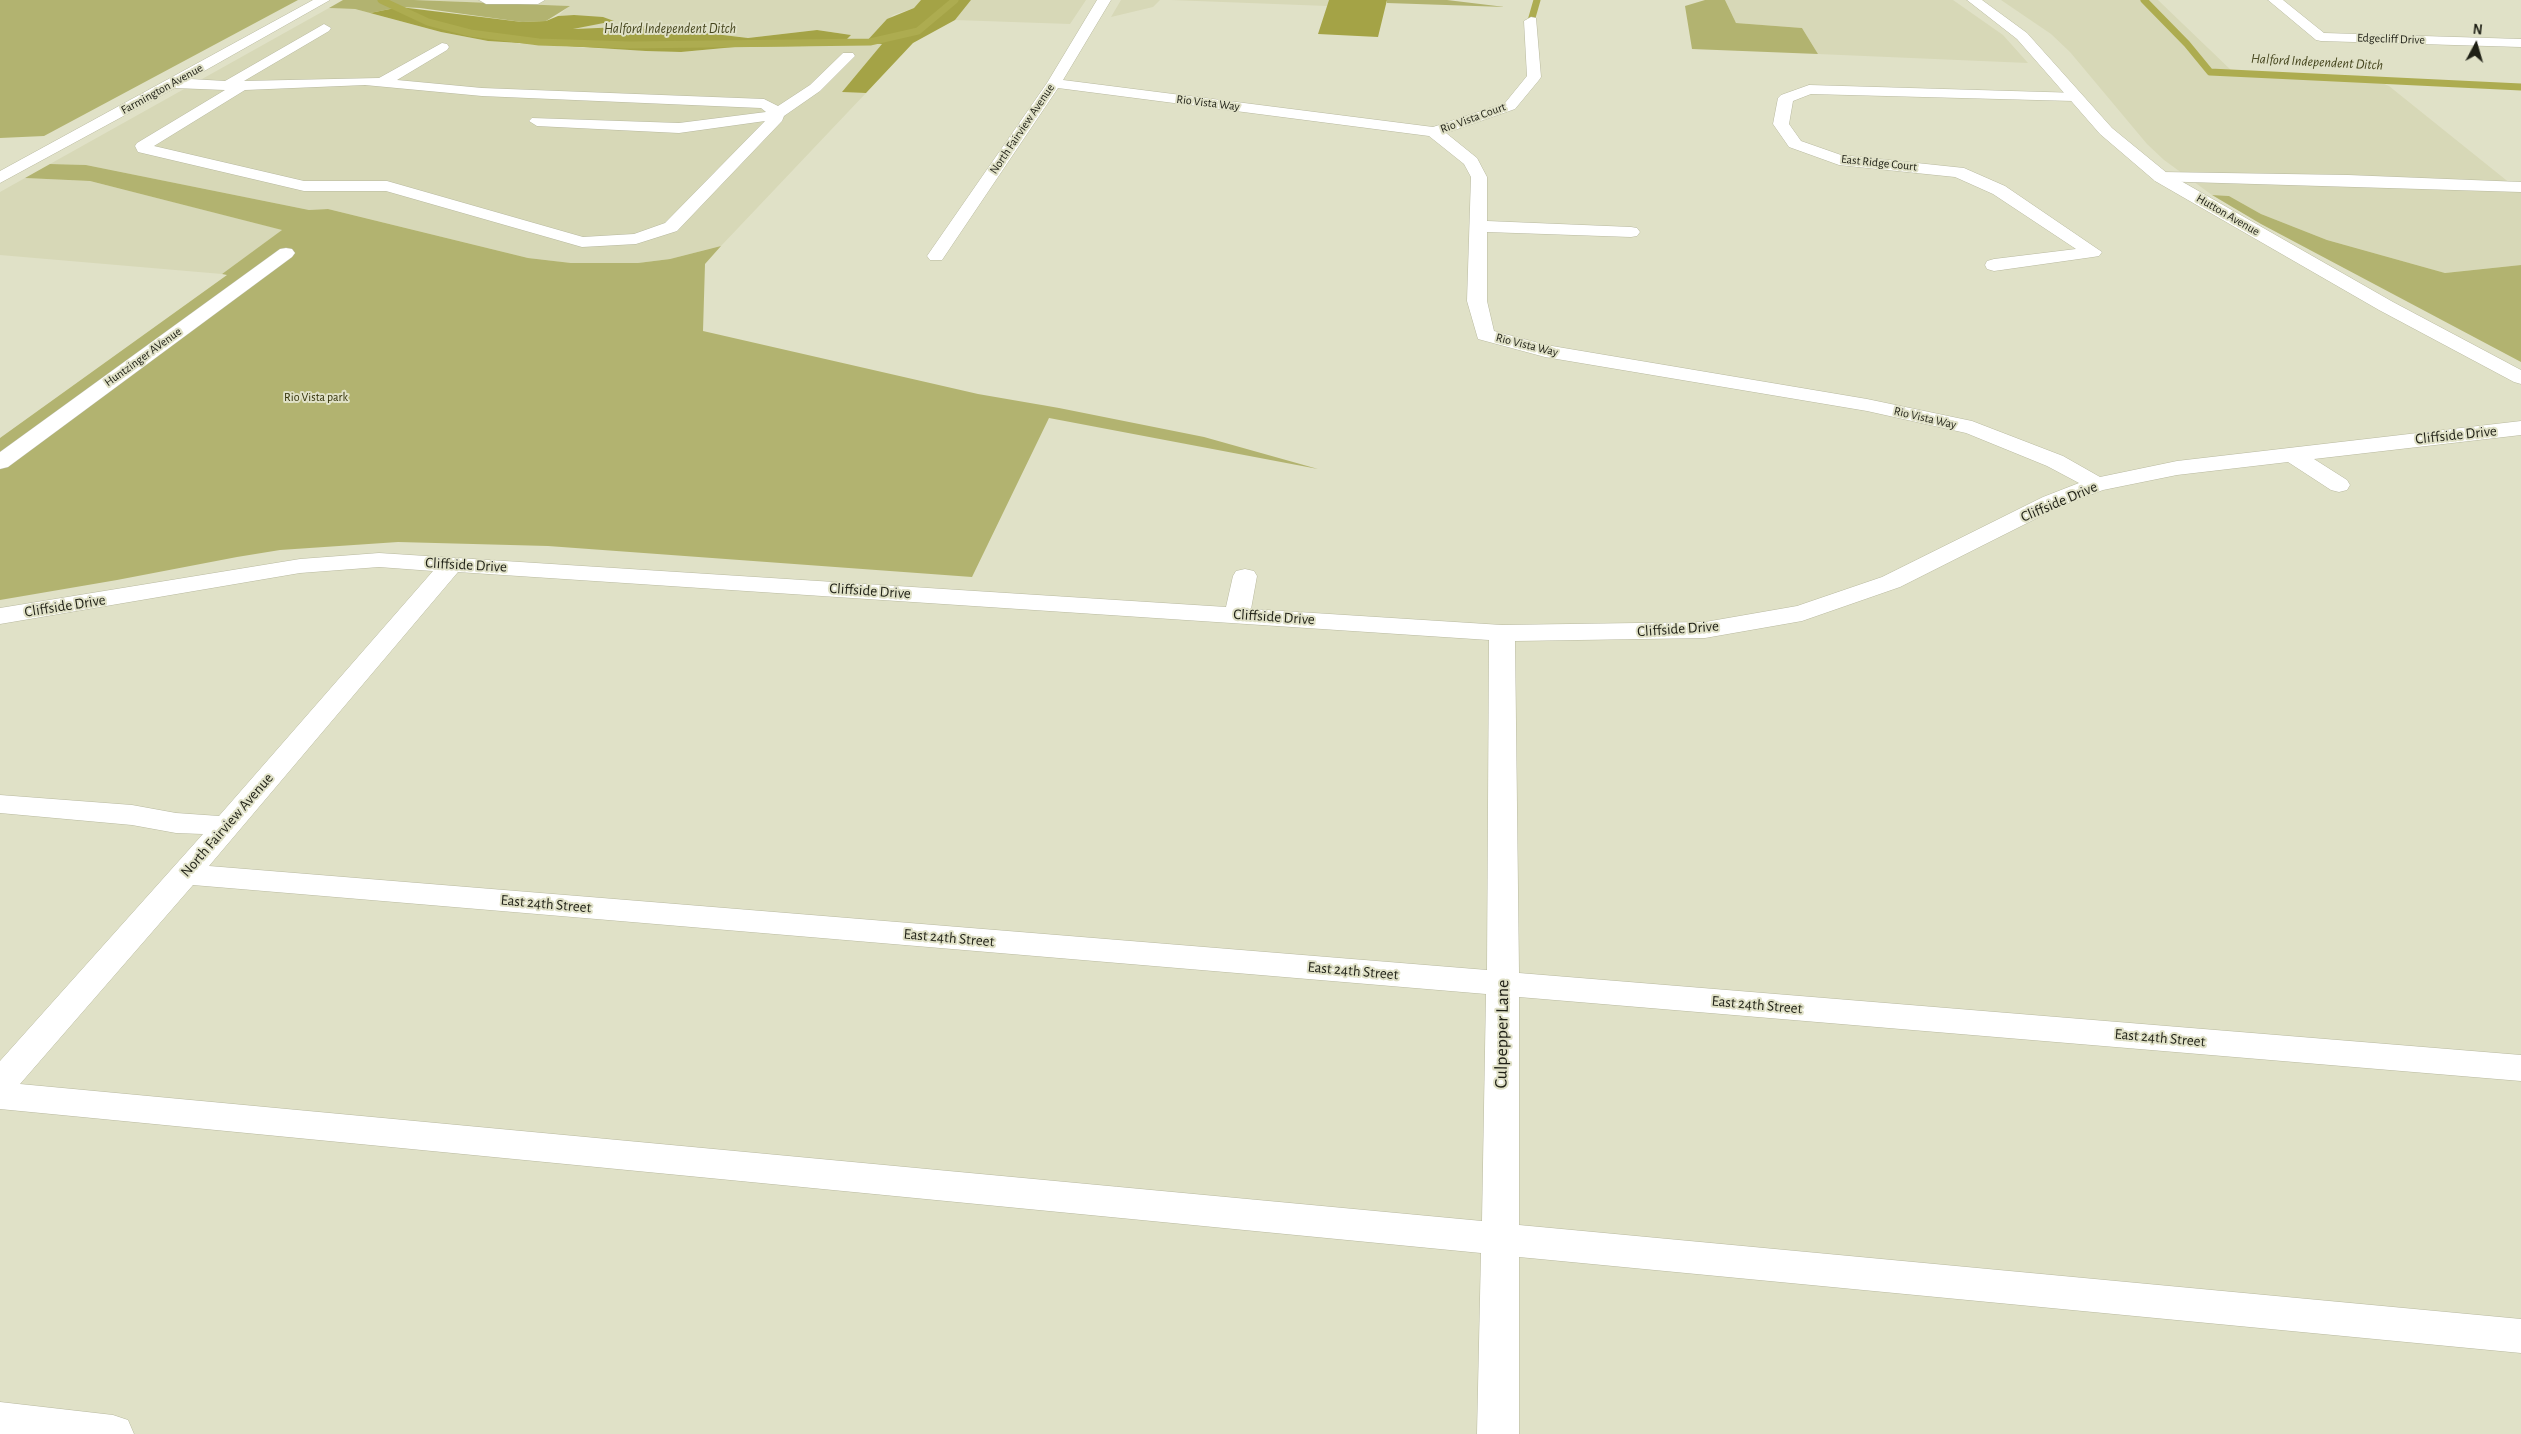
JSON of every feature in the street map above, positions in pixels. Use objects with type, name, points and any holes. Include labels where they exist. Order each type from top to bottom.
[{"type":"street","name":"Farmington Avenue","points":[[0,178],[324,0]]},
{"type":"street","points":[[486,0],[538,0]]},
{"type":"street","name":"North Fairview Avenue","points":[[936,256],[1054,83],[1104,0]]},
{"type":"street","name":"Hutton Avenue","points":[[1974,0],[2022,36],[2106,131],[2161,177],[2386,306],[2521,378]]},
{"type":"street","name":"Edgecliff Drive","points":[[2275,0],[2321,37],[2521,43]]},
{"type":"street","name":"Rio Vista Court","points":[[1434,132],[1510,106],[1534,77],[1530,21]]},
{"type":"street","points":[[172,84],[233,88],[300,82],[381,83],[482,92],[764,104],[772,108],[777,118],[671,227],[636,239],[582,242],[387,186],[304,186],[144,149],[143,146],[233,88],[324,28]]},
{"type":"street","points":[[381,83],[442,47]]},
{"type":"street","points":[[537,121],[679,128],[776,115],[815,88],[848,56]]},
{"type":"street","name":"Rio Vista Way","points":[[1054,83],[1434,132],[1471,161],[1479,178],[1477,301],[1485,335],[1545,351],[1868,405],[1972,428],[2055,461],[2097,484]]},
{"type":"street","points":[[158,91],[233,88],[366,89],[401,85]]},
{"type":"street","name":"East Ridge Court","points":[[1994,266],[2093,252],[1999,190],[1958,172],[1839,160],[1795,144],[1781,124],[1786,98],[1808,89],[2074,96]]},
{"type":"street","points":[[2161,177],[2348,180],[2521,187]]},
{"type":"street","points":[[1479,226],[1631,232]]},
{"type":"street","name":"Huntzinger AVenue","points":[[0,462],[286,253]]},
{"type":"street","name":"Cliffside Drive","points":[[0,616],[300,566],[379,560],[1502,633],[1706,630],[1802,613],[1891,582],[2051,502],[2097,484],[2177,468],[2521,428]]},
{"type":"street","points":[[2291,454],[2340,485]]},
{"type":"street","name":"North Fairview Avenue","points":[[0,1084],[227,826],[452,564]]},
{"type":"street","points":[[1237,615],[1245,576]]},
{"type":"street","name":"Culpepper Lane","points":[[1498,1434],[1503,984],[1502,633]]},
{"type":"street","points":[[0,804],[132,815],[176,823],[227,826]]},
{"type":"street","name":"East 24th Street","points":[[185,874],[2521,1068]]},
{"type":"street","points":[[0,1096],[2521,1336]]},
{"type":"street","points":[[0,1421],[113,1434]]},
{"type":"shaded area","points":[[414,0],[921,0],[914,8],[893,15],[865,43],[883,44],[843,92],[866,93],[721,246],[670,259],[638,263],[571,263],[528,258],[328,209],[309,210],[86,165],[50,164],[329,8],[355,9],[441,32],[488,41],[570,47],[681,52],[735,47],[809,46],[851,35],[817,30],[748,38],[647,26],[569,29],[612,21],[574,15],[558,16],[569,6]]},
{"type":"shaded area","points":[[921,0],[971,0],[955,20],[913,43],[866,93],[842,92],[882,44],[865,43],[887,19],[914,8]]},
{"type":"shaded area","points":[[971,0],[1086,0],[1070,24],[955,20]]},
{"type":"shaded area","points":[[1121,0],[1160,0],[1153,7],[1111,17]]},
{"type":"shaded area","points":[[1171,0],[1329,0],[1327,6]]},
{"type":"shaded area","points":[[1329,0],[1387,0],[1378,37],[1318,34]]},
{"type":"shaded area","points":[[1725,0],[1953,0],[2003,35],[2028,63],[1818,54],[1802,28],[1736,23]]},
{"type":"shaded area","points":[[2001,0],[2158,0],[2233,72],[2366,76],[2389,86],[2521,192],[2521,265],[2445,273],[2327,240],[2261,214],[2229,196],[2212,195],[2164,160],[2147,144],[2070,52],[2051,34]]},
{"type":"shaded area","points":[[400,7],[522,22],[546,21],[558,16],[574,15],[603,17],[614,21],[573,29],[647,26],[748,38],[817,30],[851,35],[847,39],[809,46],[735,47],[681,52],[646,51],[488,41],[441,32],[370,13]]},
{"type":"shaded area","points":[[25,178],[90,181],[283,230],[222,274],[0,255],[0,192]]},
{"type":"green space","points":[[0,0],[298,0],[44,136],[0,138]]},
{"type":"green space","points":[[343,0],[414,0],[570,6],[546,21],[522,22],[420,8],[400,7],[370,13],[355,9],[329,8]]},
{"type":"green space","points":[[1387,0],[1447,0],[1505,7],[1387,3]]},
{"type":"green space","points":[[1705,0],[1725,0],[1736,23],[1802,28],[1818,54],[1692,49],[1685,6]]},
{"type":"green space","name":"Rio Vista park","points":[[50,164],[86,165],[309,210],[328,209],[528,258],[571,263],[638,263],[670,259],[721,246],[705,264],[703,331],[978,394],[1204,437],[1318,469],[1049,418],[972,577],[548,546],[398,542],[280,550],[0,600],[0,438],[227,275],[222,274],[282,230],[90,181],[25,178]]},
{"type":"green space","points":[[2212,195],[2229,196],[2261,214],[2327,240],[2445,273],[2521,265],[2521,362],[2261,224]]},
{"type":"waterway","name":"Halford Independent Ditch","points":[[381,0],[428,22],[470,33],[539,42],[630,45],[870,42],[918,31],[955,0]]},
{"type":"waterway","points":[[1531,21],[1537,0]]},
{"type":"waterway","name":"Halford Independent Ditch","points":[[2144,0],[2187,44],[2210,72],[2521,87]]}]
